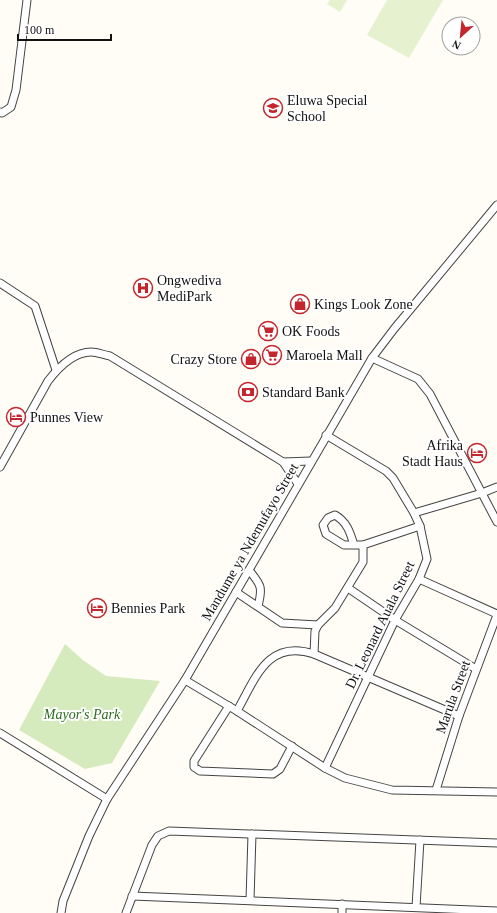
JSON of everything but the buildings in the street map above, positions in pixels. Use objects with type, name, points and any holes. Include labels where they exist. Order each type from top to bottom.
[{"type":"street","points":[[0,112],[11,107],[16,90],[27,0]]},
{"type":"street","name":"Mandume ya Ndemufayo Street","points":[[61,913],[63,901],[89,836],[107,799],[185,680],[372,358],[394,329],[497,205]]},
{"type":"street","points":[[0,283],[35,306],[56,370]]},
{"type":"street","points":[[0,467],[48,381],[56,370],[70,359],[91,352],[110,356],[283,462],[298,484]]},
{"type":"street","points":[[372,358],[418,379],[430,394],[497,522]]},
{"type":"street","name":"Dr. Leonard Auala Street","points":[[325,768],[395,620],[419,578],[427,560],[420,526],[393,478],[386,471],[326,435]]},
{"type":"street","points":[[283,462],[311,461]]},
{"type":"street","points":[[414,513],[482,493],[497,487]]},
{"type":"street","points":[[354,545],[350,531],[343,520],[335,515],[328,518],[323,525],[326,534],[344,545],[354,545],[363,545],[420,526]]},
{"type":"street","points":[[314,654],[314,631],[335,608],[363,562],[363,545]]},
{"type":"street","points":[[249,570],[261,584],[262,590],[258,606]]},
{"type":"street","points":[[419,578],[497,614]]},
{"type":"street","points":[[348,588],[395,620],[476,669]]},
{"type":"street","points":[[236,592],[282,623],[318,625]]},
{"type":"street","name":"Marula Street","points":[[436,790],[459,716],[497,614]]},
{"type":"street","points":[[237,710],[268,659],[280,653],[294,650],[314,654],[459,716]]},
{"type":"street","points":[[185,680],[237,710],[325,768],[345,778],[392,790],[497,792]]},
{"type":"street","points":[[229,706],[194,761],[194,767],[200,771],[273,774],[280,769],[292,746]]},
{"type":"street","points":[[0,733],[107,799]]},
{"type":"street","points":[[126,913],[152,845],[158,836],[169,831],[497,843]]},
{"type":"street","points":[[250,900],[252,834]]},
{"type":"street","points":[[416,907],[420,840]]},
{"type":"street","points":[[132,896],[497,911]]},
{"type":"street","points":[[342,904],[342,913]]},
{"type":"green space","points":[[330,0],[347,0],[340,12],[327,4]]},
{"type":"green space","points":[[387,0],[443,0],[409,58],[367,35]]},
{"type":"green space","name":"Mayor's Park","points":[[65,644],[84,661],[106,676],[160,681],[112,763],[85,769],[19,730]]},
{"type":"place","name":"Eluwa Special School","points":[[273,108]]},
{"type":"place","name":"Ongwediva MediPark","points":[[143,288]]},
{"type":"place","name":"Kings Look Zone","points":[[300,304]]},
{"type":"place","name":"OK Foods","points":[[268,331]]},
{"type":"place","name":"Maroela Mall","points":[[272,355]]},
{"type":"place","name":"Crazy Store","points":[[251,359]]},
{"type":"place","name":"Standard Bank","points":[[248,392]]},
{"type":"place","name":"Punnes View","points":[[16,417]]},
{"type":"place","name":"Afrika Stadt Haus","points":[[477,453]]},
{"type":"place","name":"Bennies Park","points":[[97,608]]}]
